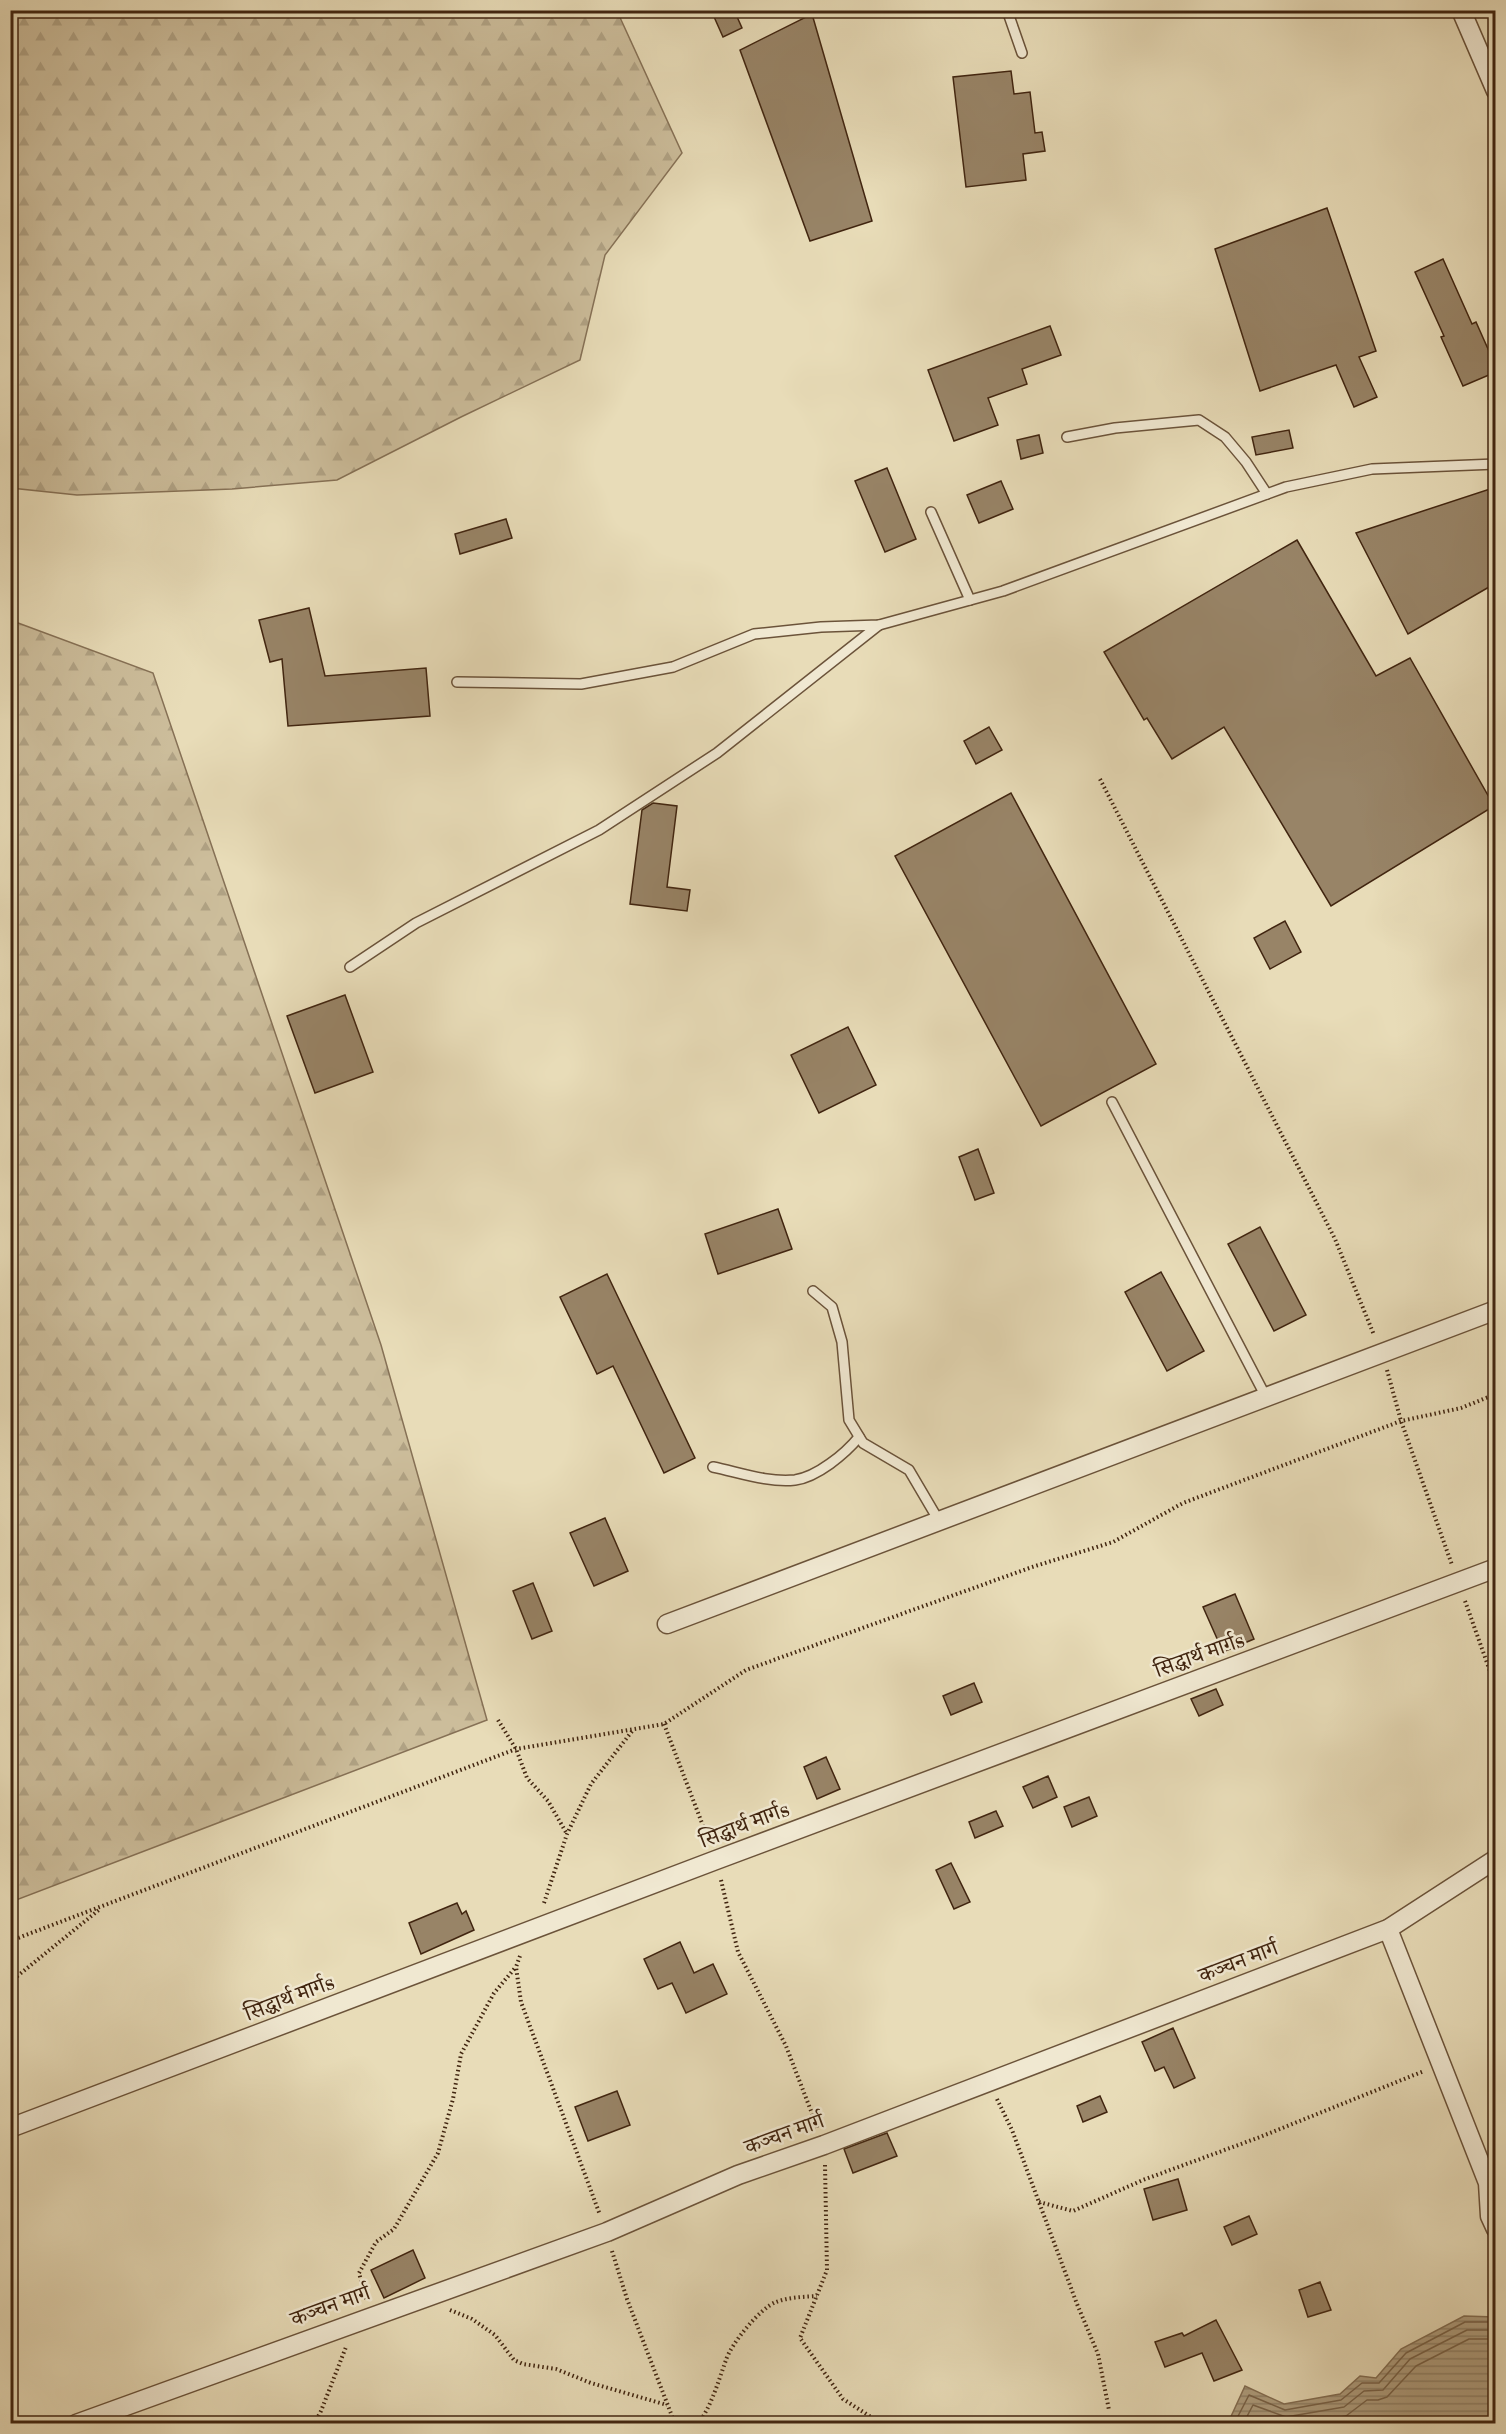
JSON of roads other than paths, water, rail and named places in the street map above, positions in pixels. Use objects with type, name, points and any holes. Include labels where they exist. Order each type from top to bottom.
[{"type":"street","points":[[1461,10],[1496,91]]},
{"type":"street","points":[[667,1624],[1496,1310]]},
{"type":"street","name":"सिद्धार्थ मार्गs","points":[[10,2128],[716,1860],[1496,1568]]},
{"type":"street","name":"कञ्चन मार्ग","points":[[76,2424],[607,2232],[738,2175],[824,2145],[1388,1929],[1496,1859]]},
{"type":"street","points":[[1388,1929],[1488,2183],[1490,2216],[1496,2229]]},
{"type":"lane","points":[[1007,10],[1022,53]]},
{"type":"lane","points":[[1067,437],[1115,428],[1199,420],[1225,437],[1246,462],[1267,494]]},
{"type":"lane","points":[[457,682],[581,684],[673,667],[754,634],[821,627],[879,625],[1003,591],[1286,487],[1372,469],[1496,464]]},
{"type":"lane","points":[[931,512],[970,600]]},
{"type":"lane","points":[[350,967],[416,923],[599,830],[717,753],[879,625]]},
{"type":"lane","points":[[1112,1102],[1266,1397]]},
{"type":"lane","points":[[813,1291],[832,1307],[842,1342],[849,1420],[863,1443],[909,1470],[939,1521]]},
{"type":"lane","points":[[713,1467],[768,1479],[796,1480],[838,1458],[859,1437]]},
{"type":"water","points":[[1464,2316],[1495,2317],[1496,2418],[1492,2423],[1228,2423],[1245,2386],[1284,2404],[1340,2394],[1360,2376],[1376,2378],[1401,2349]]}]
